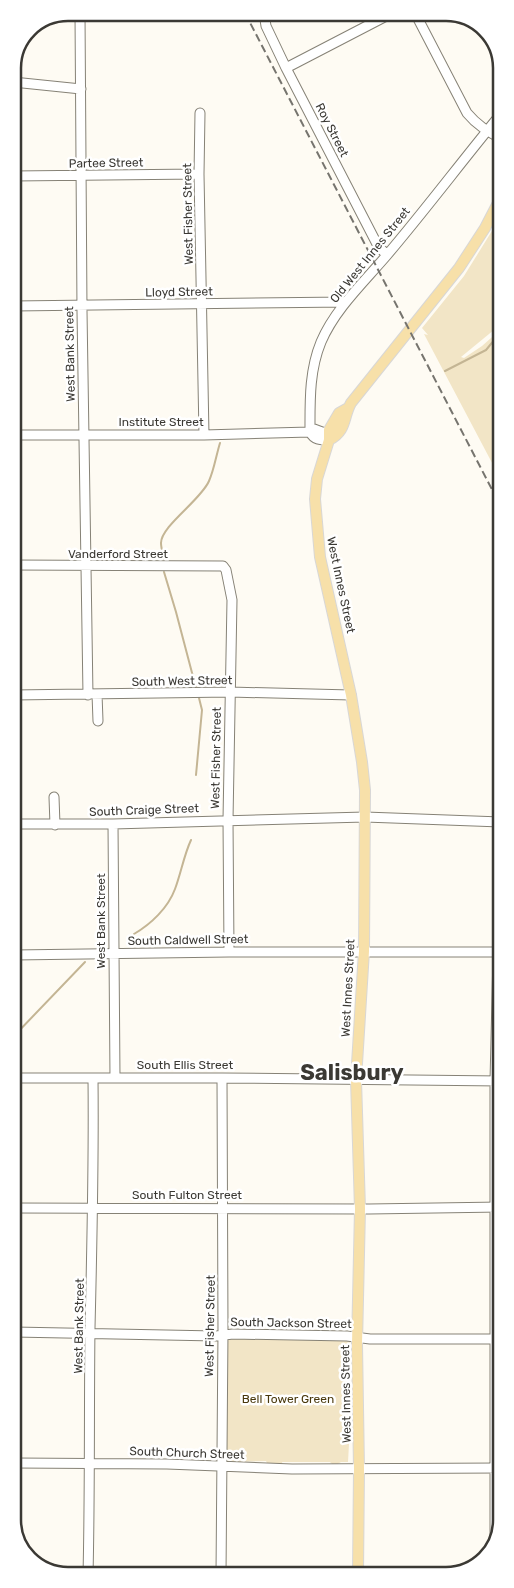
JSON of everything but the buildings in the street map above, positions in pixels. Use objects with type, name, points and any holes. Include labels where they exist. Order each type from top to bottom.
[{"type":"main road","name":"West Innes Street","points":[[358,1567],[360,1209],[356,1080],[364,951],[365,818],[362,762],[351,695],[320,557],[315,499],[317,479],[329,440],[339,432],[347,417],[348,408],[459,268],[493,213]]},
{"type":"street","name":"West Bank Street","points":[[80,21],[86,566],[93,694],[98,721]]},
{"type":"street","name":"Roy Street","points":[[265,21],[286,68],[378,246],[387,255]]},
{"type":"street","points":[[286,68],[377,21]]},
{"type":"street","points":[[419,21],[467,113],[475,122],[493,134]]},
{"type":"street","points":[[21,83],[81,89]]},
{"type":"street","name":"West Fisher Street","points":[[200,113],[199,174],[204,435]]},
{"type":"street","name":"Old West Innes Street","points":[[310,432],[310,384],[321,342],[346,302],[387,255],[493,123]]},
{"type":"street","name":"Partee Street","points":[[21,176],[199,174]]},
{"type":"street","name":"Lloyd Street","points":[[21,306],[346,302]]},
{"type":"street","name":"Institute Street","points":[[21,435],[204,435],[310,432],[314,429],[322,432],[329,440]]},
{"type":"street","name":"Vanderford Street","points":[[21,565],[223,566]]},
{"type":"street","name":"West Fisher Street","points":[[223,566],[226,570],[232,600],[228,820],[229,952]]},
{"type":"street","name":"South West Street","points":[[21,695],[230,692],[351,695]]},
{"type":"street","points":[[54,797],[55,825]]},
{"type":"street","name":"South Craige Street","points":[[21,824],[365,818],[493,822]]},
{"type":"street","name":"West Bank Street","points":[[113,824],[115,1078]]},
{"type":"street","name":"South Caldwell Street","points":[[21,955],[364,951],[493,952]]},
{"type":"street","name":"South Ellis Street","points":[[21,1078],[493,1081]]},
{"type":"street","name":"West Bank Street","points":[[88,1567],[91,1464],[90,1333],[93,1208],[93,1078]]},
{"type":"street","name":"West Fisher Street","points":[[221,1567],[223,1335],[222,1078]]},
{"type":"street","name":"South Fulton Street","points":[[21,1208],[360,1209],[493,1207]]},
{"type":"street","name":"South Jackson Street","points":[[21,1332],[232,1334],[358,1337],[370,1339],[493,1339]]},
{"type":"street","name":"South Church Street","points":[[21,1462],[292,1469],[493,1468]]},
{"type":"green space","points":[[493,229],[493,331],[461,357],[464,358],[493,336],[493,465],[424,334],[428,335],[422,328],[464,276]]},
{"type":"green space","name":"Bell Tower Green","points":[[227,1338],[348,1339],[350,1341],[348,1462],[341,1462],[334,1466],[330,1462],[282,1462],[283,1466],[267,1463],[266,1461],[227,1462]]},
{"type":"waterway","points":[[445,371],[486,350],[493,342]]},
{"type":"waterway","points":[[164,559],[161,545],[163,536],[167,529],[205,488],[209,481],[220,443]]},
{"type":"waterway","points":[[164,572],[196,688]]},
{"type":"waterway","points":[[196,775],[202,710],[199,698]]},
{"type":"waterway","points":[[134,934],[153,920],[168,903],[175,889],[191,840]]},
{"type":"waterway","points":[[21,1029],[85,962]]},
{"type":"railway","points":[[249,21],[493,491]]},
{"type":"district","name":"Salisbury","points":[[352,1072]]}]
